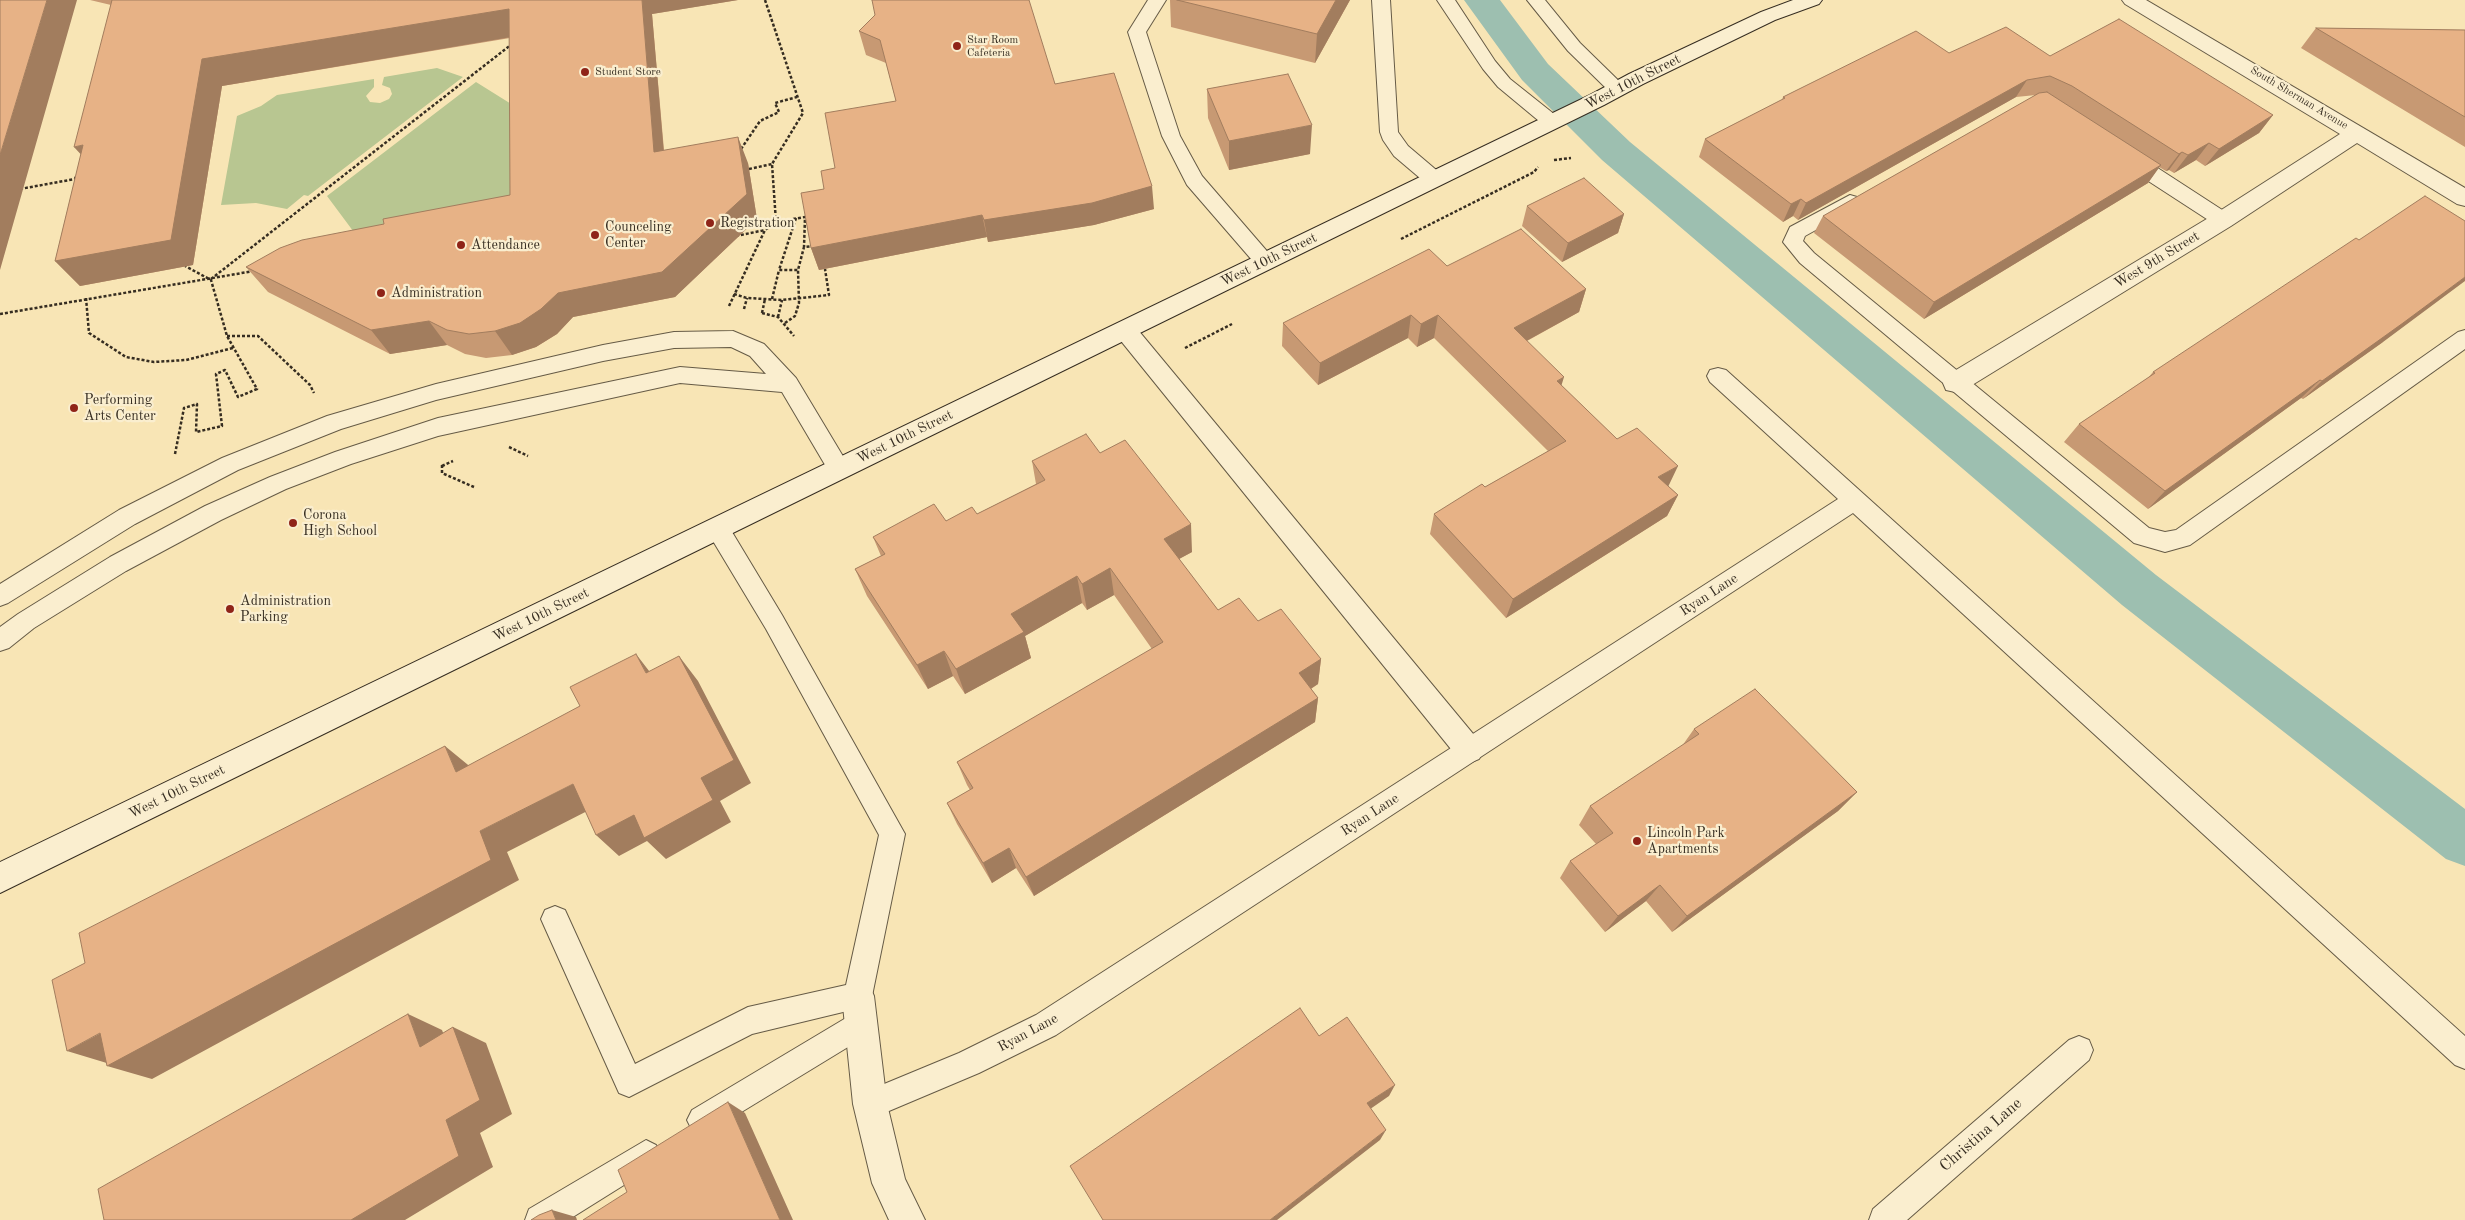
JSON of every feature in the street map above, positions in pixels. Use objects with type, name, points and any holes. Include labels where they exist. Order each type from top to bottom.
[{"type":"main road","name":"West 10th Street","points":[[0,878],[1617,89],[1768,16],[1812,0]]},
{"type":"main road","name":"South Sherman Avenue","points":[[2132,0],[2465,198]]},
{"type":"main road","name":"West 9th Street","points":[[1955,383],[2223,220],[2357,133]]},
{"type":"main road","points":[[1126,330],[1469,750]]},
{"type":"main road","points":[[859,1010],[870,1104],[888,1183],[907,1220]]},
{"type":"lane","points":[[1157,0],[1137,32],[1171,136],[1194,180],[1265,262]]},
{"type":"lane","points":[[1381,0],[1388,132],[1401,150],[1434,179]]},
{"type":"lane","points":[[1446,0],[1489,65],[1504,83],[1552,122]]},
{"type":"lane","points":[[1536,0],[1574,46],[1617,89]]},
{"type":"lane","points":[[2110,146],[2223,220]]},
{"type":"lane","points":[[1864,194],[1797,232],[1793,242],[1807,258],[1955,383],[2142,536],[2165,542],[2182,538],[2465,338]]},
{"type":"lane","points":[[0,596],[127,517],[230,464],[336,422],[436,392],[603,353],[674,340],[733,339],[757,350],[788,384],[839,469]]},
{"type":"lane","points":[[0,641],[26,620],[118,564],[213,512],[278,483],[343,458],[438,427],[680,375],[788,384]]},
{"type":"lane","points":[[1718,376],[2465,1055]]},
{"type":"lane","name":"Ryan Lane","points":[[870,1104],[969,1063],[1046,1025],[1855,500]]},
{"type":"lane","points":[[540,1220],[674,1138],[859,1010],[892,834],[774,622],[718,529]]},
{"type":"lane","points":[[555,919],[629,1083],[748,1021],[859,1010]]},
{"type":"lane","name":"Christina Lane","points":[[1884,1220],[2079,1050]]},
{"type":"path","points":[[765,0],[803,113],[772,164],[776,222]]},
{"type":"path","points":[[211,280],[515,42]]},
{"type":"path","points":[[740,151],[748,136],[760,121],[779,112],[775,103],[797,97]]},
{"type":"path","points":[[1551,160],[1571,158]]},
{"type":"path","points":[[749,169],[772,164]]},
{"type":"path","points":[[1401,240],[1534,172],[1540,165]]},
{"type":"path","points":[[19,189],[75,179],[77,170]]},
{"type":"path","points":[[727,238],[765,230],[776,222],[805,217],[804,247],[798,270],[800,299],[795,316],[785,323]]},
{"type":"path","points":[[772,299],[779,270],[796,218]]},
{"type":"path","points":[[728,309],[765,230]]},
{"type":"path","points":[[804,247],[815,246]]},
{"type":"path","points":[[173,459],[184,408],[196,404],[196,432],[222,426],[216,374],[225,370],[238,397],[257,389],[227,336],[211,280],[186,266]]},
{"type":"path","points":[[734,294],[747,298],[782,300],[829,295],[824,269]]},
{"type":"path","points":[[0,314],[86,298],[211,280],[259,270]]},
{"type":"path","points":[[779,270],[798,270]]},
{"type":"path","points":[[86,298],[89,334],[126,357],[154,362],[186,360],[233,348]]},
{"type":"path","points":[[744,310],[747,298]]},
{"type":"path","points":[[762,313],[765,299]]},
{"type":"path","points":[[778,316],[782,300]]},
{"type":"path","points":[[1182,349],[1232,324]]},
{"type":"path","points":[[227,336],[258,336],[310,385]]},
{"type":"path","points":[[105,350],[109,348]]},
{"type":"path","points":[[440,456],[442,473],[474,487]]},
{"type":"green space","points":[[437,68],[463,77],[308,196],[304,195],[287,209],[256,203],[221,205],[237,116],[261,106],[277,95],[374,79],[374,87],[366,96],[370,102],[380,103],[389,99],[392,94],[390,88],[382,85],[384,77]]},
{"type":"green space","points":[[476,82],[516,107],[515,202],[359,239],[327,196]]},
{"type":"building","points":[[0,0],[47,0],[0,155]]},
{"type":"building","points":[[112,0],[642,0],[654,152],[738,137],[747,194],[662,272],[558,293],[541,309],[520,323],[495,331],[469,334],[447,330],[429,321],[371,330],[246,267],[280,248],[302,240],[384,224],[383,219],[510,195],[509,9],[202,59],[171,240],[55,261],[83,145],[74,147]]},
{"type":"building","points":[[872,0],[1029,0],[1055,84],[1114,73],[1152,186],[1092,203],[984,220],[982,215],[811,248],[801,193],[824,189],[821,171],[835,168],[825,113],[896,101],[880,40],[859,31],[875,15]]},
{"type":"building","points":[[1177,0],[1336,0],[1317,34]]},
{"type":"building","points":[[2119,19],[2273,115],[2219,149],[2209,143],[2188,155],[2182,152],[2179,154],[2072,86],[2050,76],[2027,80],[1806,203],[1801,199],[1791,204],[1705,139],[1785,98],[1783,97],[1916,31],[1949,53],[2006,27],[2050,56]]},
{"type":"building","points":[[2316,28],[2465,30],[2465,117]]},
{"type":"building","points":[[1288,74],[1312,125],[1229,141],[1207,89]]},
{"type":"building","points":[[2047,92],[2161,165],[1934,302],[1823,216],[2039,93]]},
{"type":"building","points":[[1584,178],[1624,214],[1568,243],[1527,206]]},
{"type":"building","points":[[2425,196],[2465,221],[2465,277],[2322,381],[2320,380],[2165,491],[2079,424],[2155,373],[2153,372],[2356,238],[2359,240]]},
{"type":"building","points":[[1521,229],[1586,289],[1514,328],[1564,377],[1557,381],[1617,439],[1637,428],[1678,466],[1658,477],[1678,495],[1513,599],[1434,514],[1482,484],[1485,487],[1566,441],[1438,315],[1421,324],[1411,315],[1320,363],[1283,323],[1429,249],[1447,266]]},
{"type":"building","points":[[1086,434],[1100,453],[1125,440],[1191,524],[1164,539],[1218,610],[1239,598],[1258,621],[1281,609],[1321,659],[1299,673],[1318,698],[1026,877],[1009,848],[983,863],[947,803],[973,788],[957,762],[1163,642],[1110,568],[1082,584],[1077,576],[1011,614],[1024,632],[956,669],[944,651],[917,665],[855,569],[885,554],[873,537],[934,504],[946,521],[972,507],[977,514],[1045,480],[1032,461]]},
{"type":"building","points":[[636,654],[646,673],[679,656],[734,760],[701,778],[713,800],[644,838],[634,815],[596,835],[573,784],[480,831],[491,860],[107,1066],[100,1033],[67,1051],[52,980],[85,963],[79,933],[445,746],[456,772],[580,706],[570,687]]},
{"type":"building","points":[[1755,689],[1857,792],[1687,916],[1660,885],[1618,916],[1570,861],[1613,833],[1590,806],[1699,734],[1694,729]]},
{"type":"building","points":[[1300,1008],[1319,1036],[1347,1017],[1395,1085],[1367,1103],[1386,1130],[1270,1220],[1103,1220],[1070,1166]]},
{"type":"building","points":[[408,1014],[420,1047],[453,1027],[480,1100],[446,1120],[459,1156],[351,1220],[104,1220],[98,1189]]},
{"type":"building","points":[[728,1102],[780,1220],[583,1220],[627,1192],[618,1170]]},
{"type":"building","points":[[552,1210],[556,1220],[531,1220],[539,1215]]},
{"type":"waterway","points":[[1482,0],[1535,72],[1616,151],[2139,590],[2465,841]]},
{"type":"place","name":"Star Room Cafeteria","points":[[957,46]]},
{"type":"place","name":"Student Store","points":[[585,72]]},
{"type":"place","name":"Registration","points":[[710,223]]},
{"type":"place","name":"Counceling Center","points":[[595,235]]},
{"type":"place","name":"Attendance","points":[[461,245]]},
{"type":"place","name":"Administration","points":[[381,293]]},
{"type":"place","name":"Performing Arts Center","points":[[74,408]]},
{"type":"place","name":"Corona High School","points":[[293,523]]},
{"type":"place","name":"Administration Parking","points":[[230,609]]},
{"type":"place","name":"Lincoln Park Apartments","points":[[1637,841]]}]
